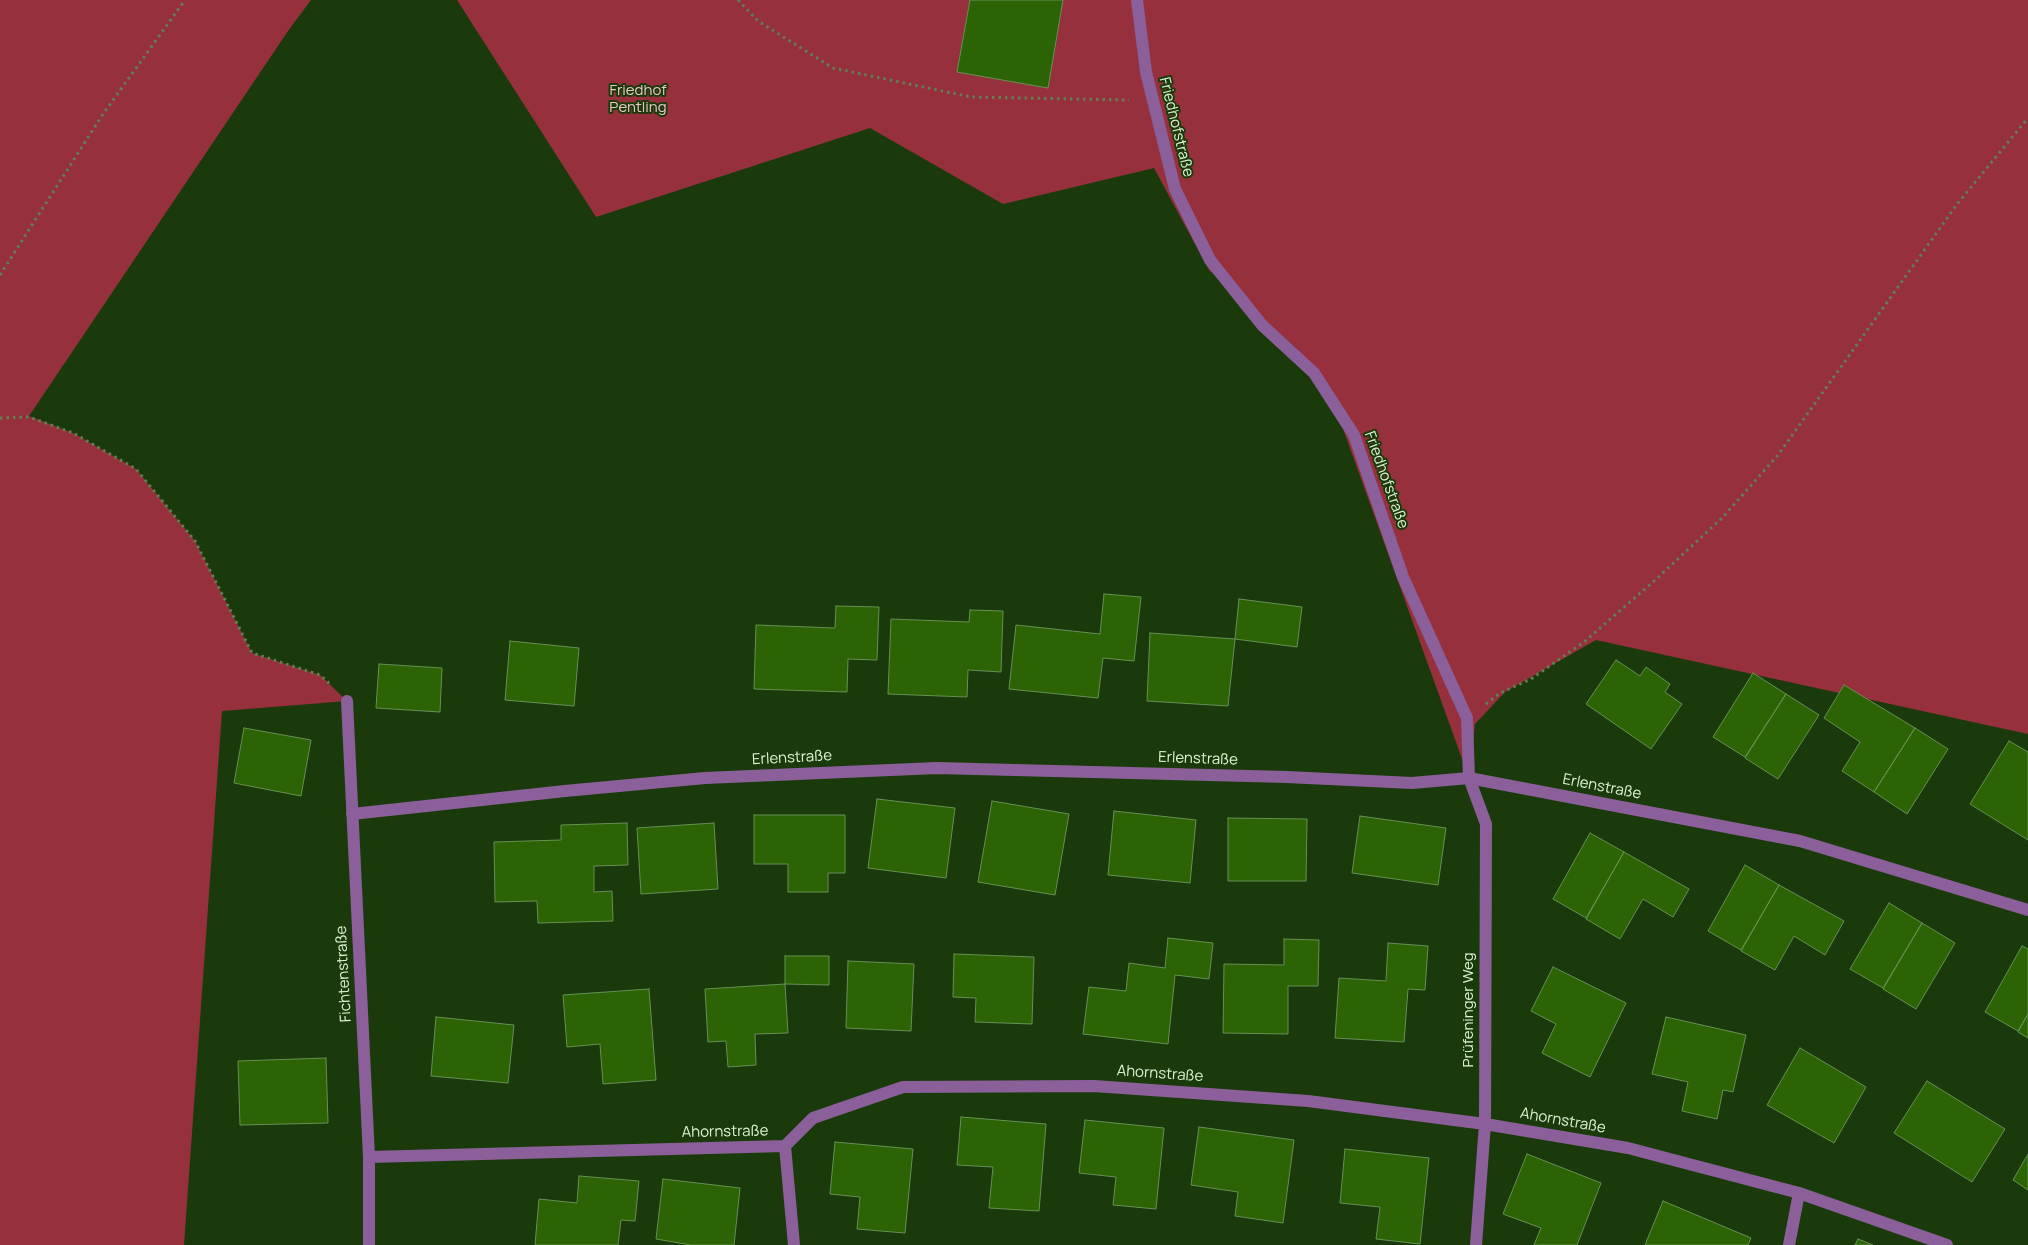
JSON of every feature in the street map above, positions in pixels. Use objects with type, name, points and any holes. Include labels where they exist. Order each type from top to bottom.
[{"type":"street","name":"Friedhofstraße","points":[[1137,0],[1146,72],[1175,189],[1210,260],[1262,325],[1314,373],[1354,435],[1403,577],[1468,718],[1469,778]]},
{"type":"street","name":"Fichtenstraße","points":[[347,701],[369,1157],[369,1245]]},
{"type":"street","name":"Erlenstraße","points":[[352,814],[705,778],[937,768],[1287,777],[1412,783],[1469,778],[1800,841],[2028,910]]},
{"type":"street","name":"Prüfeninger Weg","points":[[1469,778],[1486,824],[1485,1124],[1476,1245]]},
{"type":"street","name":"Ahornstraße","points":[[369,1157],[785,1146],[813,1118],[903,1087],[1094,1086],[1308,1102],[1485,1124],[1628,1148],[1799,1193],[1947,1245]]},
{"type":"street","points":[[785,1146],[794,1245]]},
{"type":"street","points":[[1789,1245],[1799,1193]]},
{"type":"path","points":[[0,275],[103,114],[185,0]]},
{"type":"path","points":[[738,0],[758,21],[834,68],[970,97],[1153,101]]},
{"type":"path","points":[[1468,718],[1500,693],[1531,679],[1584,642],[1722,518],[1778,455],[1958,203],[2028,118]]},
{"type":"path","points":[[0,418],[29,417],[73,433],[136,469],[195,541],[252,653],[320,675],[347,701]]},
{"type":"green space","points":[[0,0],[311,0],[288,31],[29,416],[73,433],[136,469],[195,541],[252,653],[320,675],[347,701],[222,711],[184,1245],[0,1245]]},
{"type":"green space","name":"Friedhof Pentling","points":[[457,0],[2028,0],[2028,734],[1596,640],[1505,692],[1475,724],[1469,778],[1337,412],[1296,348],[1209,270],[1154,168],[1003,204],[870,128],[596,217]]},
{"type":"building","points":[[970,0],[1063,0],[1048,88],[957,72]]},
{"type":"building","points":[[1104,594],[1141,597],[1134,661],[1103,658],[1098,698],[1009,689],[1016,625],[1100,634]]},
{"type":"building","points":[[1239,599],[1302,607],[1297,647],[1235,639]]},
{"type":"building","points":[[836,606],[879,607],[877,660],[848,659],[847,692],[754,689],[756,625],[835,628]]},
{"type":"building","points":[[970,610],[1003,611],[1001,672],[968,670],[967,697],[888,694],[891,619],[969,622]]},
{"type":"building","points":[[1150,633],[1235,639],[1228,706],[1147,701]]},
{"type":"building","points":[[510,641],[579,648],[574,706],[505,700]]},
{"type":"building","points":[[1616,660],[1640,676],[1646,667],[1670,684],[1665,692],[1682,704],[1651,749],[1586,704]]},
{"type":"building","points":[[379,664],[442,668],[440,712],[376,708]]},
{"type":"building","points":[[1753,673],[1786,694],[1745,757],[1713,737]]},
{"type":"building","points":[[1844,685],[1915,728],[1874,792],[1842,771],[1860,742],[1824,718]]},
{"type":"building","points":[[1786,694],[1819,715],[1778,779],[1745,758]]},
{"type":"building","points":[[244,728],[311,740],[301,796],[234,783]]},
{"type":"building","points":[[1915,728],[1948,749],[1907,814],[1874,792]]},
{"type":"building","points":[[2009,741],[2028,752],[2028,840],[1970,804]]},
{"type":"building","points":[[877,799],[955,808],[946,878],[868,868]]},
{"type":"building","points":[[992,801],[1069,814],[1055,895],[978,882]]},
{"type":"building","points":[[1114,811],[1196,820],[1190,883],[1108,875]]},
{"type":"building","points":[[754,815],[845,815],[845,873],[828,873],[828,892],[788,892],[788,864],[754,864]]},
{"type":"building","points":[[1360,816],[1446,828],[1438,885],[1352,873]]},
{"type":"building","points":[[1228,818],[1307,819],[1306,881],[1228,881]]},
{"type":"building","points":[[627,823],[628,865],[594,866],[594,892],[612,891],[613,921],[538,923],[537,901],[495,902],[494,842],[561,840],[561,825]]},
{"type":"building","points":[[714,823],[718,889],[641,894],[637,828]]},
{"type":"building","points":[[1590,833],[1624,852],[1586,918],[1553,899]]},
{"type":"building","points":[[1624,852],[1689,889],[1673,917],[1643,899],[1620,939],[1586,919]]},
{"type":"building","points":[[1745,865],[1779,885],[1741,950],[1708,931]]},
{"type":"building","points":[[1779,885],[1844,921],[1825,955],[1794,936],[1775,970],[1741,951]]},
{"type":"building","points":[[1889,903],[1922,923],[1883,988],[1850,969]]},
{"type":"building","points":[[1922,923],[1955,943],[1916,1009],[1883,989]]},
{"type":"building","points":[[1168,938],[1213,943],[1209,979],[1175,975],[1168,1044],[1083,1034],[1089,987],[1126,991],[1129,963],[1165,968]]},
{"type":"building","points":[[1284,939],[1319,940],[1318,986],[1288,986],[1288,1034],[1223,1033],[1224,964],[1284,965]]},
{"type":"building","points":[[1388,943],[1428,946],[1425,990],[1408,989],[1404,1042],[1335,1038],[1339,978],[1386,981]]},
{"type":"building","points":[[2022,946],[2028,949],[2028,1014],[2018,1031],[1985,1012]]},
{"type":"building","points":[[954,954],[1034,957],[1032,1024],[975,1022],[976,998],[953,997]]},
{"type":"building","points":[[785,956],[829,956],[829,985],[785,984]]},
{"type":"building","points":[[848,961],[914,964],[911,1031],[846,1028]]},
{"type":"building","points":[[1553,967],[1626,1003],[1590,1077],[1542,1053],[1556,1024],[1531,1011]]},
{"type":"building","points":[[785,984],[788,1033],[755,1034],[756,1065],[728,1067],[726,1041],[708,1042],[705,989]]},
{"type":"building","points":[[649,989],[656,1080],[603,1084],[600,1044],[567,1047],[563,995]]},
{"type":"building","points":[[2028,1014],[2028,1038],[2018,1032]]},
{"type":"building","points":[[436,1017],[514,1025],[508,1083],[431,1076]]},
{"type":"building","points":[[1666,1017],[1746,1035],[1733,1092],[1723,1090],[1717,1119],[1682,1111],[1688,1082],[1652,1074]]},
{"type":"building","points":[[1800,1048],[1866,1087],[1834,1143],[1767,1105]]},
{"type":"building","points":[[326,1058],[328,1123],[240,1125],[238,1061]]},
{"type":"building","points":[[1927,1081],[2005,1129],[1972,1182],[1894,1133]]},
{"type":"building","points":[[961,1117],[1046,1124],[1039,1211],[989,1208],[993,1167],[957,1165]]},
{"type":"building","points":[[1085,1120],[1164,1128],[1156,1209],[1113,1205],[1116,1177],[1079,1173]]},
{"type":"building","points":[[1199,1127],[1294,1140],[1283,1223],[1235,1216],[1238,1192],[1191,1185]]},
{"type":"building","points":[[835,1142],[913,1149],[905,1233],[857,1229],[860,1197],[830,1194]]},
{"type":"building","points":[[1345,1149],[1429,1158],[1420,1244],[1376,1239],[1380,1207],[1340,1203]]},
{"type":"building","points":[[1527,1154],[1601,1183],[1577,1245],[1534,1245],[1541,1228],[1503,1214]]},
{"type":"building","points":[[2028,1154],[2028,1190],[2013,1180]]},
{"type":"building","points":[[579,1176],[639,1181],[635,1221],[621,1220],[618,1245],[535,1245],[539,1199],[577,1203]]},
{"type":"building","points":[[663,1179],[740,1188],[734,1245],[691,1245],[656,1239]]},
{"type":"building","points":[[1663,1201],[1751,1238],[1748,1245],[1645,1245]]},
{"type":"building","points":[[1858,1239],[1873,1245],[1855,1245]]}]
